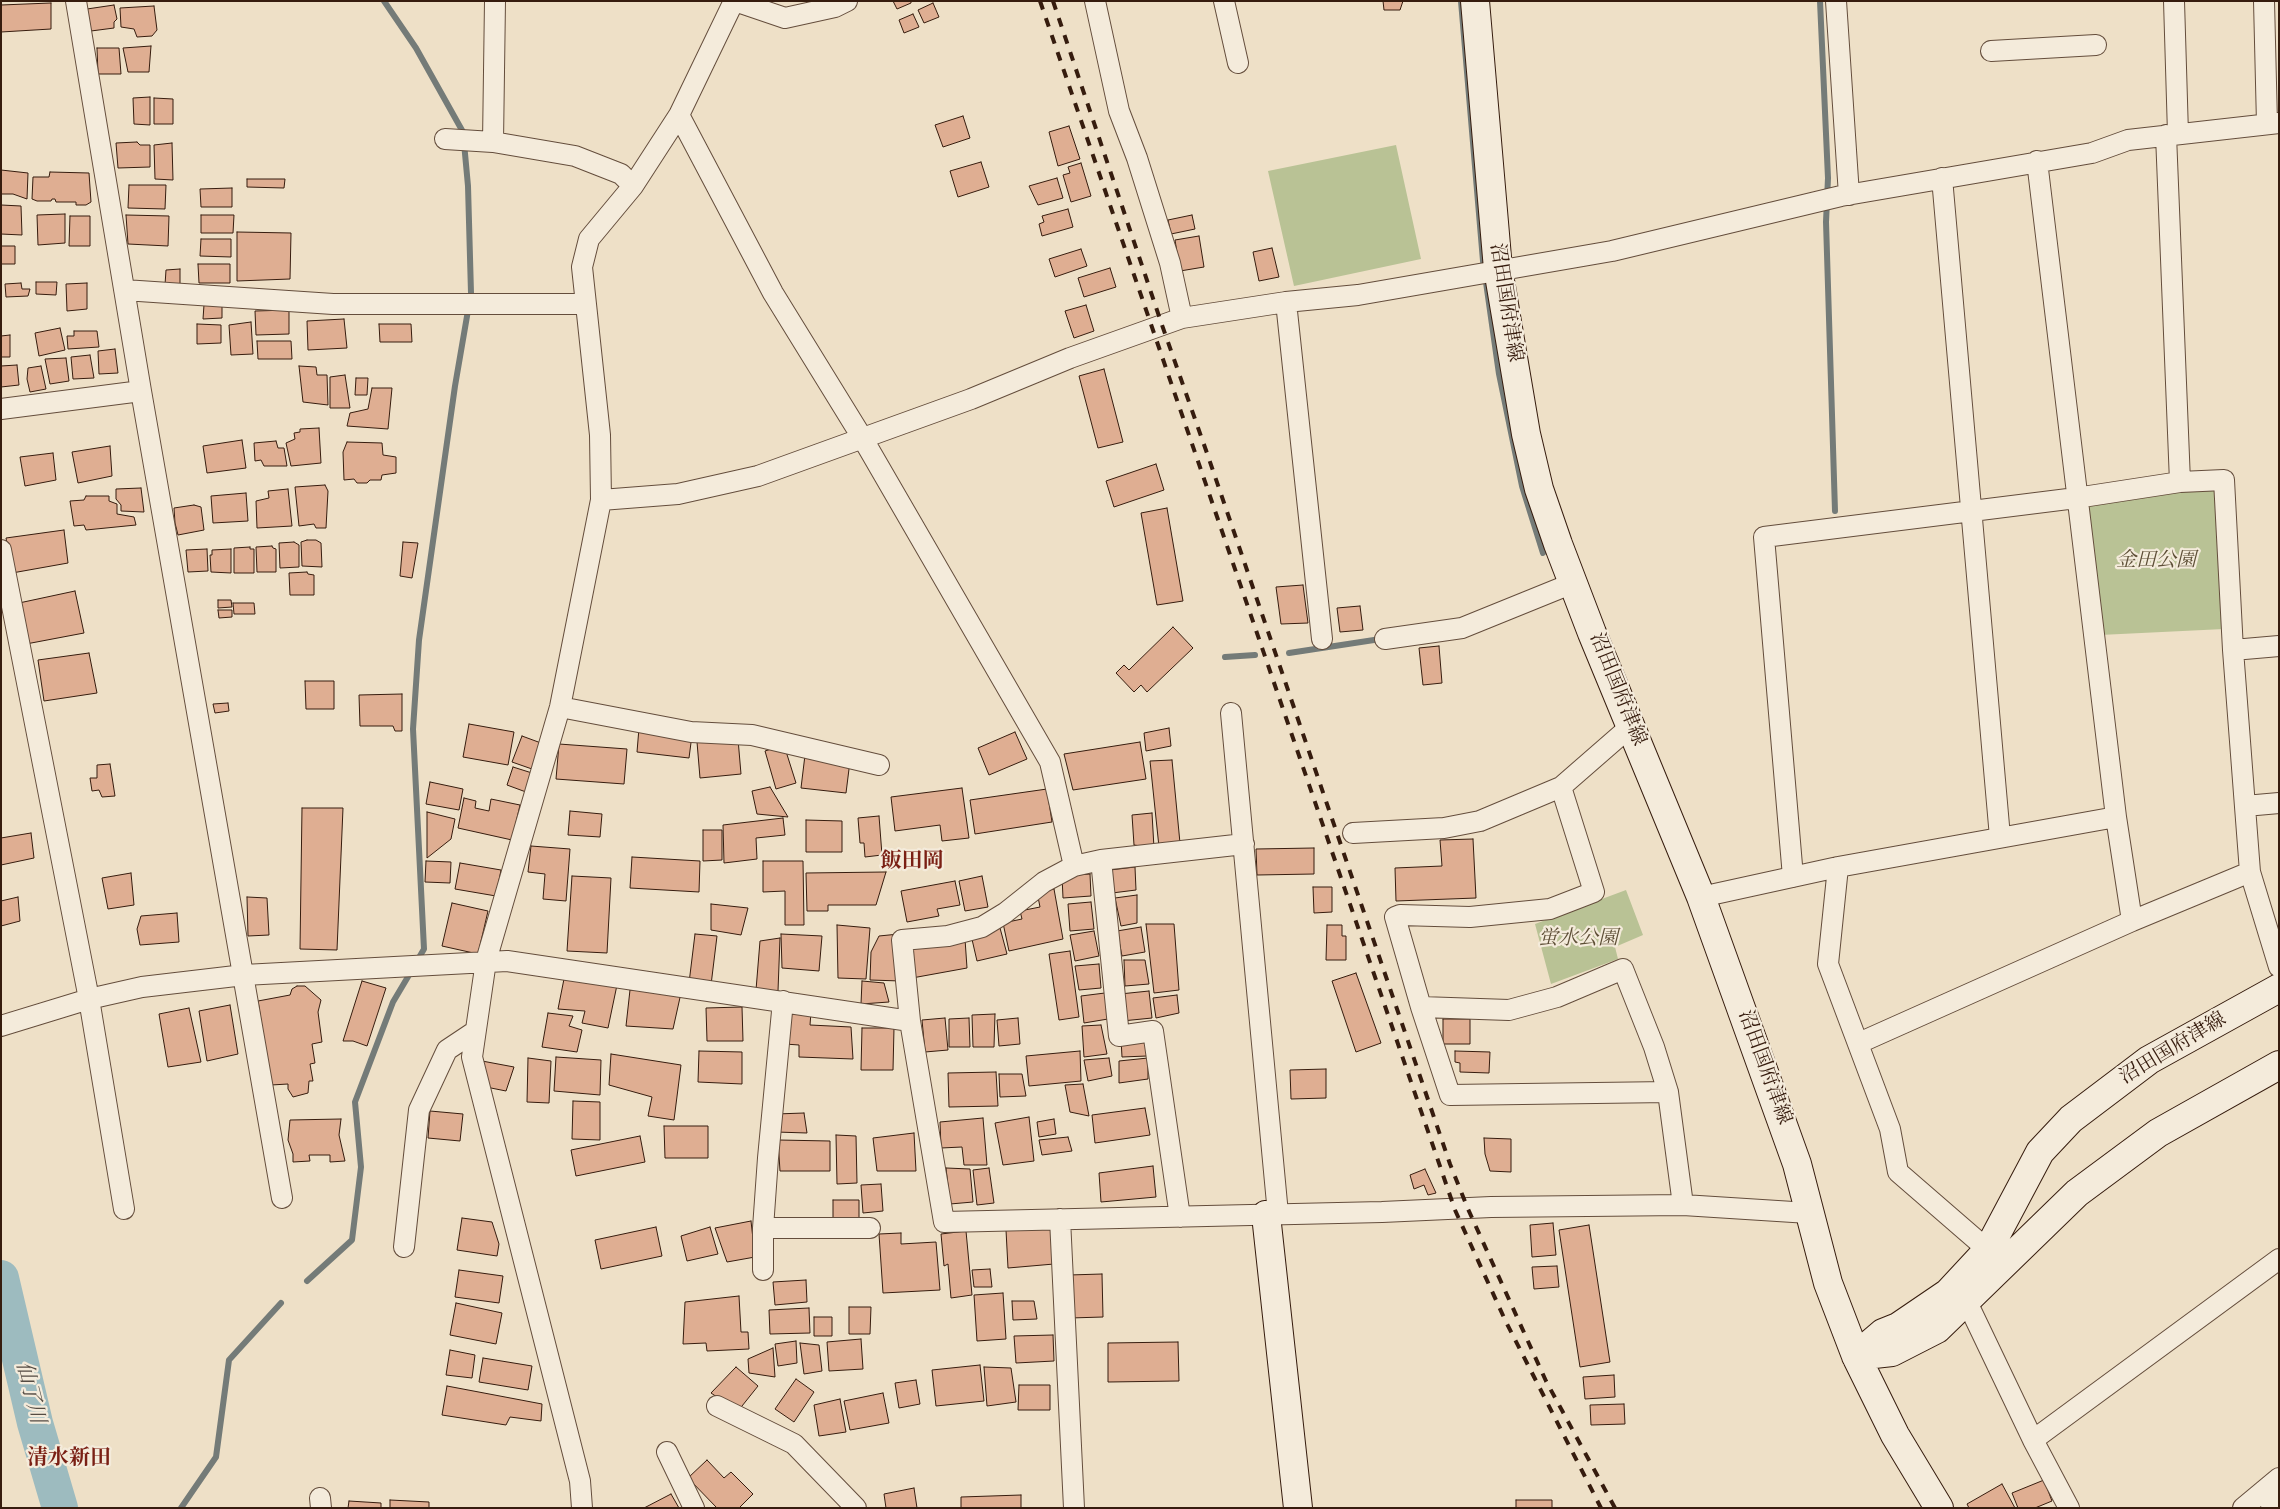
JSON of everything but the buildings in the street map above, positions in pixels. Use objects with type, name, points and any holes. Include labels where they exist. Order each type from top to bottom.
[{"type":"main road","name":"沼田国府津線","points":[[1475,1],[1498,269],[1531,460],[1548,516],[1573,583],[1701,897],[1797,1164],[1828,1283],[1856,1356],[1884,1333],[1898,1327],[1948,1294],[1988,1250],[2040,1152],[2071,1119],[2149,1060],[2279,988]]},
{"type":"main road","points":[[1940,1508],[1894,1434],[1856,1356],[1892,1352],[1937,1329],[1967,1302],[2077,1193],[2158,1132],[2279,1065]]},
{"type":"main road","points":[[1272,1214],[1298,1508]]},
{"type":"street","points":[[76,1],[140,390],[282,1198]]},
{"type":"street","points":[[484,142],[495,1]]},
{"type":"street","points":[[582,1508],[580,1481],[472,1057],[474,1032],[486,961],[560,707],[602,500],[600,435],[582,267],[589,239],[633,186],[679,115],[735,1],[785,18],[835,7],[847,1]]},
{"type":"street","points":[[1095,1],[1118,111],[1137,158],[1170,263],[1182,318]]},
{"type":"street","points":[[1224,1],[1238,62]]},
{"type":"street","points":[[1836,1],[1845,195]]},
{"type":"street","points":[[2174,1],[2172,134],[2180,482]]},
{"type":"street","points":[[602,500],[678,494],[758,476],[971,399],[1070,358],[1182,318],[1286,302],[1358,295],[1498,269],[1612,251],[1845,195],[2092,153],[2128,140],[2273,123],[2264,1]]},
{"type":"street","points":[[1990,51],[2096,45]]},
{"type":"street","points":[[679,115],[773,293],[863,439],[1050,762],[1074,866]]},
{"type":"street","points":[[450,140],[484,142],[575,156],[620,174],[633,186]]},
{"type":"street","points":[[2037,161],[2076,498],[2116,817],[2132,921]]},
{"type":"street","points":[[1942,178],[2000,837]]},
{"type":"street","points":[[124,290],[332,304],[585,304]]},
{"type":"street","points":[[1286,302],[1322,638]]},
{"type":"street","points":[[1,410],[140,390]]},
{"type":"street","points":[[1793,877],[1764,537],[2076,498],[2180,482],[2224,480],[2233,650],[2250,872],[2279,967]]},
{"type":"street","points":[[1,550],[89,998],[124,1209]]},
{"type":"street","points":[[1385,639],[1462,628],[1573,583]]},
{"type":"street","points":[[2233,650],[2279,646]]},
{"type":"street","points":[[560,707],[691,732],[752,735],[880,765]]},
{"type":"street","points":[[1231,713],[1244,844],[1272,1214]]},
{"type":"street","points":[[1353,833],[1444,828],[1480,821],[1561,787],[1631,726]]},
{"type":"street","points":[[1561,787],[1594,892],[1550,910],[1470,917],[1400,914],[1395,917],[1421,1007],[1450,1095],[1668,1092]]},
{"type":"street","points":[[2245,806],[2279,803]]},
{"type":"street","points":[[1701,897],[1838,867],[2116,817]]},
{"type":"street","points":[[1244,844],[1101,860],[1074,866],[1044,882],[1005,913],[982,927],[948,936],[902,940],[910,1022],[944,1222],[1491,1207],[1683,1205],[1809,1213]]},
{"type":"street","points":[[1101,860],[1119,1036],[1153,1031],[1180,1217]]},
{"type":"street","points":[[1838,867],[1828,964],[1890,1129],[1898,1172],[1988,1250]]},
{"type":"street","points":[[1859,1043],[2132,921],[2250,872]]},
{"type":"street","points":[[1,1026],[89,998],[142,987],[244,975],[486,961],[507,961],[784,1001],[910,1022]]},
{"type":"street","points":[[1421,1007],[1509,1010],[1557,997],[1623,969],[1654,1047],[1668,1092],[1683,1205]]},
{"type":"street","points":[[763,1270],[763,1228],[784,1001]]},
{"type":"street","points":[[404,1247],[419,1110],[446,1050],[474,1032]]},
{"type":"street","points":[[1060,1218],[1074,1508]]},
{"type":"street","points":[[763,1228],[870,1228]]},
{"type":"street","points":[[2033,1440],[2279,1259]]},
{"type":"street","points":[[1967,1302],[2033,1440],[2069,1508]]},
{"type":"street","points":[[717,1406],[794,1444],[856,1508]]},
{"type":"street","points":[[667,1452],[694,1508]]},
{"type":"street","points":[[2243,1508],[2279,1478]]},
{"type":"street","points":[[580,1481],[594,1508]]},
{"type":"street","points":[[2271,1508],[2279,1501]]},
{"type":"green space","points":[[1396,145],[1421,259],[1294,286],[1268,171]]},
{"type":"green space","name":"金田公園","points":[[2217,487],[2224,629],[2100,635],[2084,500]]},
{"type":"green space","name":"蛍水公園","points":[[1626,890],[1643,935],[1615,947],[1618,959],[1551,984],[1535,924]]},
{"type":"waterway","points":[[384,1],[416,48],[463,132],[468,186],[471,293],[455,386],[419,640],[413,729],[424,949],[417,961]]},
{"type":"waterway","points":[[1461,1],[1483,261],[1499,374],[1522,486],[1543,553]]},
{"type":"waterway","points":[[1820,1],[1828,178],[1826,222],[1835,511]]},
{"type":"waterway","points":[[1289,653],[1374,640]]},
{"type":"waterway","points":[[1225,657],[1255,655]]},
{"type":"waterway","points":[[307,1281],[352,1240],[361,1167],[355,1102],[393,1002],[412,970]]},
{"type":"waterway","name":"仙了川","points":[[1,1278],[35,1423],[60,1508]]},
{"type":"waterway","points":[[181,1508],[216,1457],[229,1360],[281,1303]]},
{"type":"railway","points":[[1040,1],[1455,1210],[1506,1322],[1601,1508]]},
{"type":"railway","points":[[1053,1],[1162,325],[1450,1164],[1468,1209],[1546,1381],[1615,1508]]},
{"type":"district","name":"飯田岡","points":[[912,863]]},
{"type":"district","name":"清水新田","points":[[69,1460]]}]
